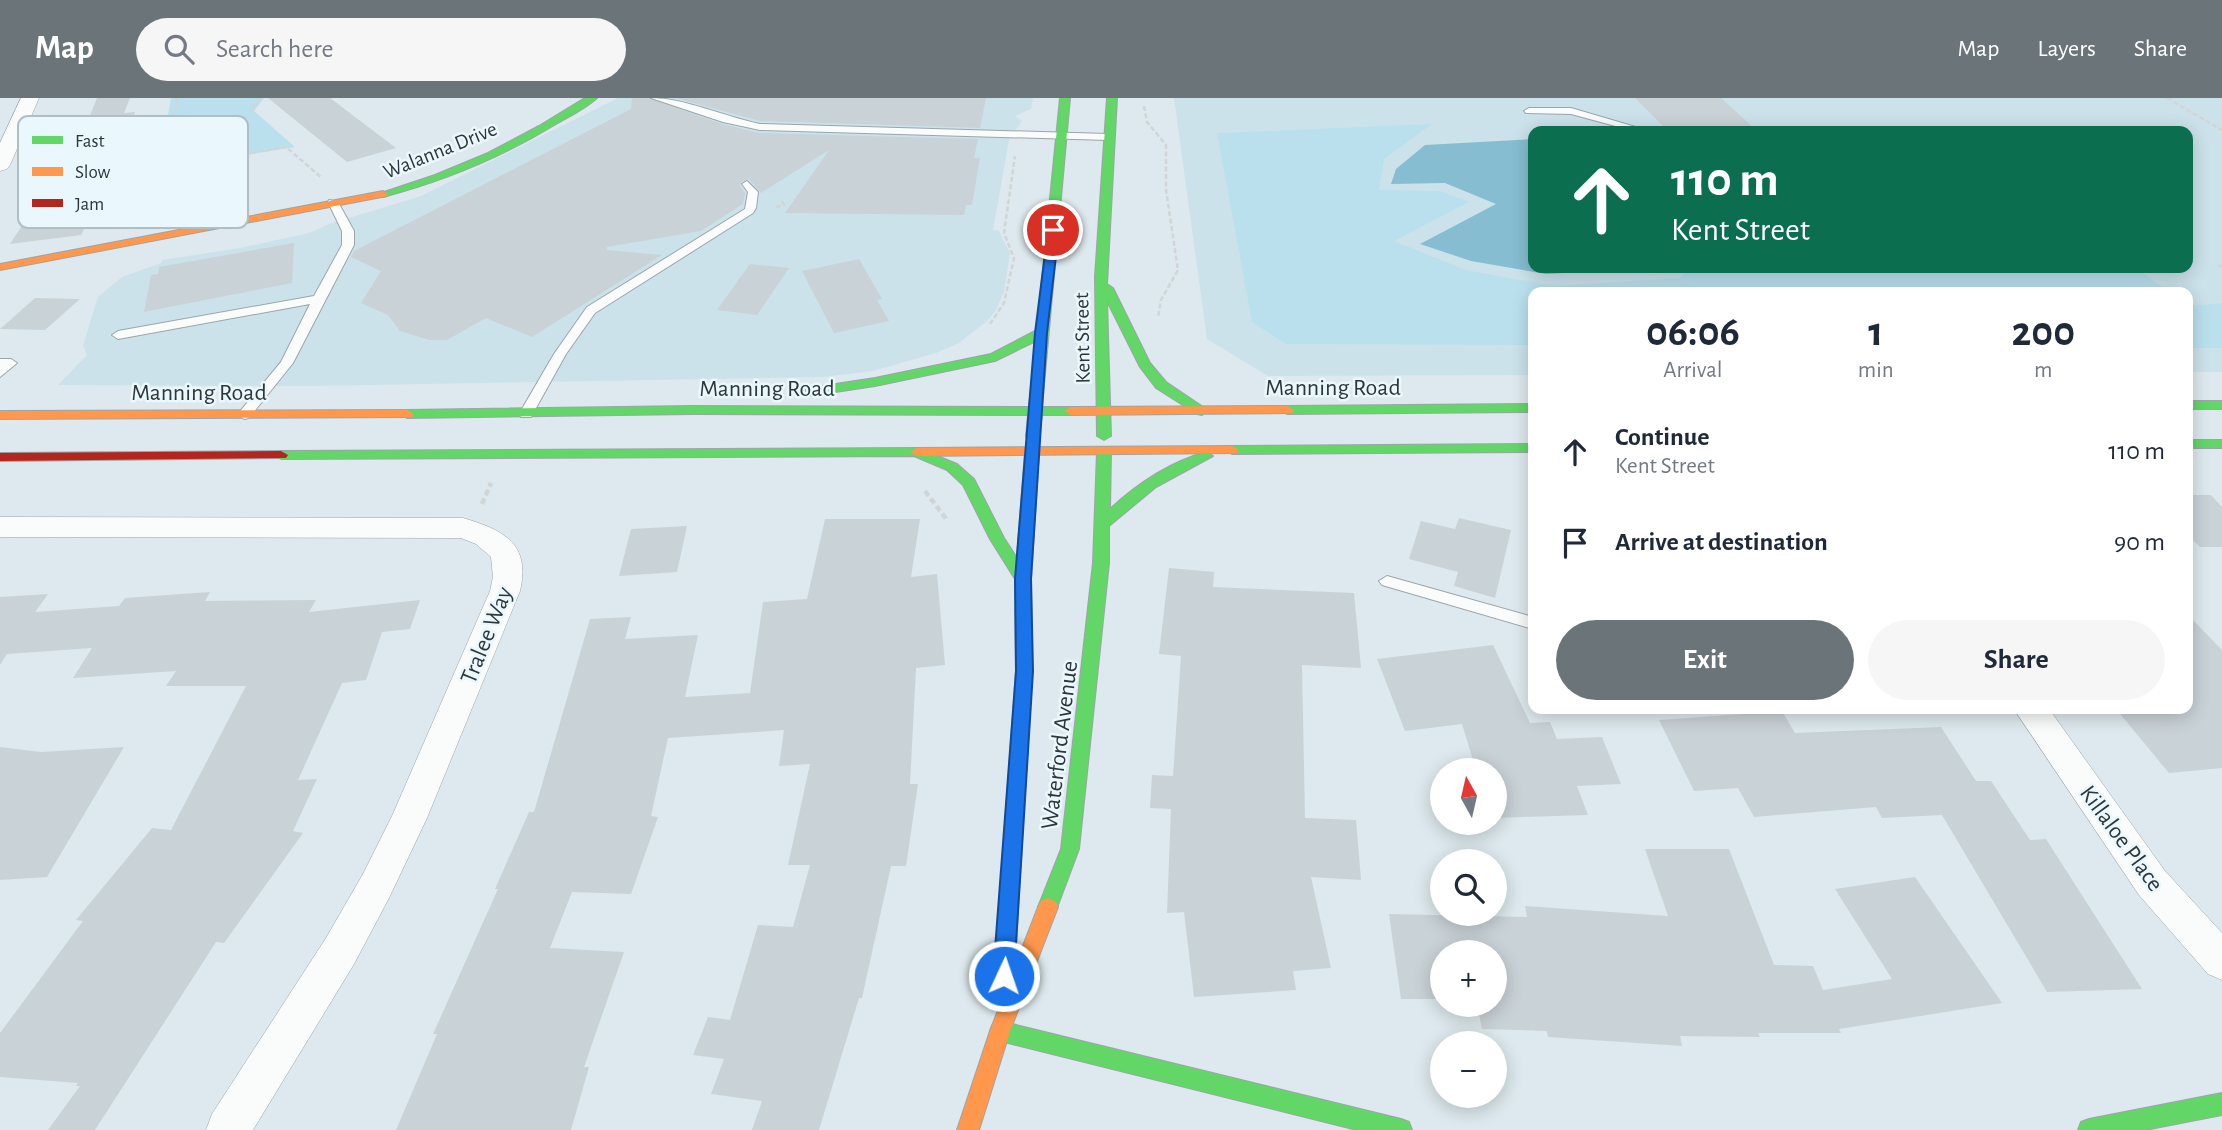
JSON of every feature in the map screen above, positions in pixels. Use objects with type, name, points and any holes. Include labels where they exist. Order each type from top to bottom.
[{"type":"main road","name":"Walanna Drive","points":[[248,219],[464,154],[573,98]]},
{"type":"main road","name":"Walanna Drive","points":[[332,194],[382,195],[456,171],[555,124],[592,98]]},
{"type":"main road","name":"Kent Street","points":[[1032,452],[1065,98]]},
{"type":"main road","name":"Kent Street","points":[[1104,452],[1101,277],[1112,98]]},
{"type":"main road","name":"Walanna Drive","points":[[0,267],[213,228]]},
{"type":"main road","points":[[1101,277],[1144,364],[1161,385],[1202,411]]},
{"type":"main road","points":[[693,410],[875,382],[995,357],[1041,333]]},
{"type":"main road","points":[[2193,405],[2222,405]]},
{"type":"main road","name":"Manning Road","points":[[0,415],[1528,408]]},
{"type":"main road","points":[[2193,444],[2222,444]]},
{"type":"main road","points":[[0,457],[1528,448]]},
{"type":"main road","points":[[1104,523],[1128,496],[1170,470],[1224,449]]},
{"type":"main road","name":"Waterford Avenue","points":[[1000,1031],[1024,671],[1023,579],[1032,452]]},
{"type":"main road","name":"Waterford Avenue","points":[[968,1130],[1000,1031],[1070,849],[1092,660],[1104,523],[1104,452]]},
{"type":"main road","points":[[910,453],[954,465],[979,495],[994,533],[1023,579]]},
{"type":"main road","points":[[1000,1031],[1401,1130]]},
{"type":"main road","points":[[2089,1130],[2222,1104]]},
{"type":"street","points":[[22,116],[30,98]]},
{"type":"street","points":[[0,165],[18,125]]},
{"type":"street","name":"Tralee Way","points":[[0,527],[463,528],[486,536],[503,548],[510,564],[505,591],[391,857],[340,951],[228,1130]]},
{"type":"street","name":"Killaloe Place","points":[[2034,714],[2152,883],[2222,961]]},
{"type":"lane","points":[[656,98],[726,120],[760,127],[1015,134],[1108,133]]},
{"type":"lane","points":[[1529,111],[1589,111],[1629,126]]},
{"type":"lane","points":[[1003,132],[1031,128],[1062,132]]},
{"type":"lane","points":[[526,414],[560,354],[591,310],[748,211],[751,208],[753,192],[747,184]]},
{"type":"lane","points":[[244,415],[287,363],[348,245],[348,231],[332,194]]},
{"type":"lane","points":[[118,335],[318,299]]},
{"type":"lane","points":[[0,363],[11,363],[0,373]]},
{"type":"lane","points":[[1387,581],[1528,622]]},
{"type":"path","points":[[174,116],[178,98]]},
{"type":"path","points":[[254,110],[251,110],[260,98]]},
{"type":"path","points":[[2167,98],[2222,130]]},
{"type":"path","points":[[1143,99],[1147,122],[1166,145],[1166,190],[1178,270],[1160,298],[1158,322]]},
{"type":"path","points":[[985,328],[1004,303],[1014,258],[1004,233],[1016,145],[1012,142],[1015,134]]},
{"type":"path","points":[[248,153],[286,147],[332,194]]},
{"type":"shaded area","points":[[171,98],[264,98],[254,111],[295,147],[248,155],[248,116],[168,116]]},
{"type":"shaded area","points":[[618,98],[1033,98],[1031,109],[1015,116],[1022,121],[1009,140],[993,230],[998,230],[1010,253],[1004,292],[996,310],[988,320],[959,343],[936,353],[873,371],[823,377],[310,386],[58,385],[87,355],[83,345],[98,297],[122,277],[161,263],[162,260],[240,248],[309,233],[329,224],[421,196]]},
{"type":"shaded area","points":[[1174,98],[2222,98],[2222,372],[2193,372],[2193,287],[1528,287],[1528,375],[1268,376],[1207,339]]},
{"type":"shaded area","points":[[1432,124],[1384,159],[1379,190],[1440,191],[1469,202],[1394,241],[1466,270],[1554,286],[1679,278],[1686,273],[2143,273],[2162,287],[1528,287],[1528,345],[1286,344],[1252,322],[1217,133]]},
{"type":"shaded area","points":[[1528,139],[1528,271],[1471,261],[1420,244],[1496,204],[1445,183],[1391,184],[1396,169],[1425,145]]},
{"type":"shaded area","points":[[2222,303],[2222,348],[2193,348],[2193,306]]},
{"type":"building","points":[[97,98],[130,98],[124,113],[135,112],[134,116],[90,116]]},
{"type":"building","points":[[268,98],[330,98],[396,148],[347,162]]},
{"type":"building","points":[[632,98],[649,98],[722,124],[760,133],[978,139],[974,158],[980,158],[972,205],[966,205],[964,215],[785,213],[829,150],[761,193],[749,179],[741,182],[740,186],[745,193],[743,204],[701,231],[607,247],[607,250],[662,255],[532,337],[486,318],[447,340],[429,340],[400,331],[388,315],[361,303],[381,271],[351,257],[354,251],[631,109]]},
{"type":"building","points":[[675,98],[986,98],[980,128],[760,121]]},
{"type":"building","points":[[1635,98],[1721,98],[1752,126],[1702,126],[1663,126]]},
{"type":"building","points":[[20,228],[85,228],[81,235],[10,244]]},
{"type":"building","points":[[294,243],[292,283],[144,312],[151,275],[158,274],[159,267]]},
{"type":"building","points":[[859,259],[882,299],[877,300],[889,321],[834,333],[802,271]]},
{"type":"building","points":[[750,264],[789,268],[757,315],[717,310]]},
{"type":"building","points":[[35,298],[80,299],[45,330],[0,329]]},
{"type":"building","points":[[2193,495],[2211,495],[2222,507],[2222,547],[2200,547],[2193,541]]},
{"type":"building","points":[[1459,518],[1511,530],[1495,598],[1454,586],[1458,572],[1409,559],[1421,521],[1455,529]]},
{"type":"building","points":[[825,519],[920,519],[911,577],[937,574],[945,665],[916,668],[910,784],[918,784],[906,866],[891,866],[862,998],[859,998],[819,1130],[752,1130],[762,1101],[711,1094],[724,1059],[693,1055],[708,1017],[730,1020],[758,925],[793,927],[810,865],[788,865],[810,764],[779,766],[784,730],[668,738],[651,816],[658,817],[631,894],[572,892],[550,948],[624,952],[584,1067],[589,1067],[571,1130],[396,1130],[437,1034],[433,1034],[498,889],[495,889],[529,812],[534,812],[590,619],[631,617],[625,639],[698,635],[685,697],[750,693],[763,602],[807,599]]},
{"type":"building","points":[[687,526],[677,572],[619,576],[631,529]]},
{"type":"building","points":[[1169,568],[1214,572],[1213,587],[1354,593],[1361,668],[1302,665],[1305,818],[1356,820],[1361,880],[1311,877],[1331,968],[1293,971],[1296,990],[1194,997],[1184,912],[1167,913],[1171,809],[1150,808],[1152,775],[1173,776],[1181,656],[1159,654]]},
{"type":"building","points":[[210,592],[205,601],[316,600],[309,612],[420,600],[410,629],[382,632],[366,680],[342,683],[298,780],[317,779],[293,831],[303,833],[224,943],[216,942],[95,1130],[48,1130],[80,1086],[76,1086],[78,1083],[0,1077],[0,1033],[83,921],[76,920],[152,828],[171,830],[246,686],[166,686],[176,671],[73,678],[92,648],[7,654],[0,665],[0,597],[48,594],[35,612],[119,606],[125,598]]},
{"type":"building","points":[[2193,620],[2222,650],[2222,768],[2169,773],[2120,714],[2193,714]]},
{"type":"building","points":[[1493,645],[1530,723],[1550,722],[1557,739],[1602,737],[1621,784],[1577,786],[1588,815],[1507,818],[1507,758],[1472,758],[1462,724],[1405,731],[1377,659]]},
{"type":"building","points":[[1784,714],[1795,733],[1941,727],[1976,781],[1991,781],[2030,840],[2046,839],[2142,989],[2047,992],[1942,815],[1882,818],[1876,807],[1754,817],[1738,788],[1694,791],[1659,720]]},
{"type":"building","points":[[0,747],[41,752],[124,747],[47,877],[0,880]]},
{"type":"building","points":[[1645,849],[1729,849],[1774,965],[1813,966],[1823,990],[1892,979],[1835,889],[1915,877],[2002,1003],[1839,1029],[1841,1033],[1758,1033],[1760,1037],[1680,1036],[1682,1046],[1548,1037],[1547,1031],[1482,1029],[1480,1017],[1507,1017],[1507,940],[1430,940],[1430,999],[1401,999],[1389,914],[1430,915],[1430,926],[1507,926],[1507,917],[1527,917],[1525,906],[1668,916]]},
{"type":"traffic: fast","points":[[383,194],[439,177],[492,155],[592,98]]},
{"type":"traffic: fast","points":[[1033,436],[1065,98]]},
{"type":"traffic: fast","points":[[1104,436],[1101,277],[1112,98]]},
{"type":"traffic: fast","points":[[1107,288],[1144,364],[1161,385],[1202,411]]},
{"type":"traffic: fast","points":[[809,392],[875,382],[995,357],[1041,333]]},
{"type":"traffic: fast","points":[[2193,405],[2222,405]]},
{"type":"traffic: fast","points":[[1287,410],[1528,408]]},
{"type":"traffic: fast","points":[[407,414],[693,410],[1071,411]]},
{"type":"traffic: fast","points":[[2193,444],[2222,444]]},
{"type":"traffic: fast","points":[[1232,450],[1528,448]]},
{"type":"traffic: fast","points":[[281,455],[917,452]]},
{"type":"traffic: fast","points":[[1003,994],[1024,671],[1023,579],[1032,452]]},
{"type":"traffic: fast","points":[[1048,907],[1070,849],[1101,563],[1104,452]]},
{"type":"traffic: fast","points":[[920,455],[952,467],[969,482],[997,539],[1023,579]]},
{"type":"traffic: fast","points":[[1104,523],[1127,501],[1151,484],[1206,456]]},
{"type":"traffic: fast","points":[[1000,1031],[1401,1130]]},
{"type":"traffic: fast","points":[[2089,1130],[2222,1104]]},
{"type":"traffic: slow","points":[[248,220],[383,194]]},
{"type":"traffic: slow","points":[[0,267],[205,228]]},
{"type":"traffic: slow","points":[[1071,411],[1287,410]]},
{"type":"traffic: slow","points":[[0,415],[407,414]]},
{"type":"traffic: slow","points":[[917,452],[1232,450]]},
{"type":"traffic: slow","points":[[968,1130],[1000,1031],[1048,907]]},
{"type":"traffic: jam","points":[[0,457],[281,455]]},
{"type":"route","points":[[1004,976],[1024,671],[1023,579],[1041,333],[1053,230]]}]
